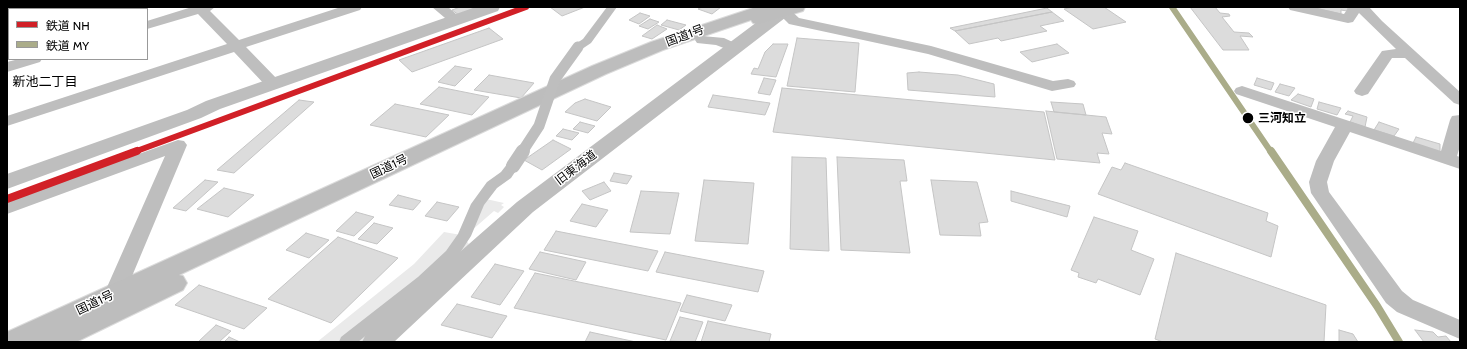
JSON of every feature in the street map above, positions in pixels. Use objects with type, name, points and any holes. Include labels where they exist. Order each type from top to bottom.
[{"type":"highway","name":"国道1号","points":[[50,342],[609,76],[665,53],[785,8]]},
{"type":"highway","name":"国道1号","points":[[11,342],[599,70],[664,44],[785,8]]},
{"type":"street","points":[[7,121],[355,7]]},
{"type":"street","points":[[439,7],[456,20]]},
{"type":"street","points":[[7,182],[194,114],[213,105],[492,7]]},
{"type":"street","points":[[347,342],[423,281],[451,255],[464,236],[478,204],[492,185],[506,175],[540,126],[555,79],[578,47],[587,41],[612,7]]},
{"type":"street","points":[[1295,7],[1348,19],[1356,7]]},
{"type":"street","points":[[1361,7],[1377,24],[1460,100]]},
{"type":"street","points":[[148,25],[203,8],[236,46],[273,84]]},
{"type":"street","points":[[785,8],[794,21],[931,50],[1052,86],[1068,84]]},
{"type":"street","name":"旧東海道","points":[[376,342],[525,207],[785,8]]},
{"type":"street","points":[[702,40],[719,41],[734,48]]},
{"type":"street","points":[[1362,91],[1387,54],[1408,53]]},
{"type":"street","points":[[7,68],[32,60]]},
{"type":"street","points":[[1242,91],[1454,161],[1458,120],[1460,120]]},
{"type":"street","points":[[1345,125],[1326,161],[1318,182],[1320,193],[1394,297],[1405,306],[1460,330]]},
{"type":"street","points":[[7,208],[178,146],[115,294]]},
{"type":"shaded area","points":[[486,199],[504,203],[501,205],[504,207],[498,213],[494,211],[471,231]]},
{"type":"shaded area","points":[[444,232],[461,235],[469,244],[364,342],[317,342],[414,264]]},
{"type":"building","points":[[460,7],[477,7],[459,15],[452,10]]},
{"type":"building","points":[[550,7],[585,7],[562,16]]},
{"type":"building","points":[[702,7],[721,7],[712,14],[698,9]]},
{"type":"building","points":[[1073,7],[1104,7],[1126,22],[1093,29],[1064,9]]},
{"type":"building","points":[[1190,7],[1215,7],[1220,13],[1229,14],[1230,16],[1222,17],[1234,32],[1249,33],[1253,37],[1240,36],[1249,50],[1223,50]]},
{"type":"building","points":[[1310,7],[1348,7],[1347,11],[1341,10],[1341,14]]},
{"type":"building","points":[[1047,8],[1052,12],[955,31],[950,28]]},
{"type":"building","points":[[1052,12],[1064,21],[1040,26],[1047,31],[1001,41],[998,38],[969,44],[955,31]]},
{"type":"building","points":[[640,13],[650,16],[639,24],[629,20]]},
{"type":"building","points":[[650,19],[659,22],[648,29],[639,26]]},
{"type":"building","points":[[667,20],[686,25],[679,30],[661,25]]},
{"type":"building","points":[[657,25],[667,29],[652,39],[642,36]]},
{"type":"building","points":[[489,28],[503,39],[412,72],[399,60]]},
{"type":"building","points":[[797,38],[859,43],[855,92],[787,86]]},
{"type":"building","points":[[773,44],[788,44],[776,77],[751,74],[754,68],[758,69],[765,52]]},
{"type":"building","points":[[1057,44],[1069,53],[1032,62],[1020,52]]},
{"type":"building","points":[[455,66],[472,69],[455,86],[438,82]]},
{"type":"building","points":[[919,72],[958,75],[994,84],[995,97],[908,90],[907,73]]},
{"type":"building","points":[[489,75],[534,83],[521,98],[474,90]]},
{"type":"building","points":[[764,78],[776,80],[770,95],[758,93]]},
{"type":"building","points":[[1257,78],[1274,83],[1271,90],[1254,85]]},
{"type":"building","points":[[1280,84],[1295,88],[1289,96],[1275,92]]},
{"type":"building","points":[[439,87],[489,97],[472,115],[420,104]]},
{"type":"building","points":[[782,88],[1044,112],[1055,160],[773,132]]},
{"type":"building","points":[[1298,94],[1314,99],[1311,107],[1291,100]]},
{"type":"building","points":[[713,95],[770,103],[765,115],[708,107]]},
{"type":"building","points":[[585,99],[611,107],[597,121],[565,112],[575,103]]},
{"type":"building","points":[[299,100],[314,102],[234,173],[217,170]]},
{"type":"building","points":[[1051,102],[1083,104],[1086,115],[1054,112]]},
{"type":"building","points":[[1319,102],[1341,108],[1337,115],[1317,109]]},
{"type":"building","points":[[395,104],[449,115],[426,137],[370,125]]},
{"type":"building","points":[[1046,111],[1106,117],[1112,134],[1102,133],[1109,154],[1097,153],[1100,163],[1057,159]]},
{"type":"building","points":[[1348,111],[1367,117],[1365,127],[1350,122],[1353,116],[1345,114]]},
{"type":"building","points":[[580,122],[595,126],[588,133],[573,129]]},
{"type":"building","points":[[1379,122],[1399,129],[1394,136],[1374,130]]},
{"type":"building","points":[[563,129],[579,133],[572,140],[556,136]]},
{"type":"building","points":[[1416,137],[1440,144],[1440,152],[1413,143]]},
{"type":"building","points":[[553,140],[571,149],[542,170],[524,160]]},
{"type":"building","points":[[792,157],[826,158],[829,251],[790,249]]},
{"type":"building","points":[[837,157],[904,160],[907,181],[900,181],[910,253],[841,250]]},
{"type":"building","points":[[1125,163],[1268,213],[1266,221],[1278,226],[1271,257],[1098,194],[1112,167],[1121,170]]},
{"type":"building","points":[[614,173],[632,176],[627,184],[610,181]]},
{"type":"building","points":[[205,180],[218,182],[186,211],[173,208]]},
{"type":"building","points":[[704,180],[754,183],[748,244],[695,241]]},
{"type":"building","points":[[931,180],[977,182],[988,222],[979,223],[981,236],[940,235]]},
{"type":"building","points":[[604,182],[611,191],[590,200],[582,191]]},
{"type":"building","points":[[224,188],[254,195],[228,217],[197,209]]},
{"type":"building","points":[[641,191],[679,193],[670,234],[630,232]]},
{"type":"building","points":[[1011,191],[1070,206],[1067,217],[1011,201]]},
{"type":"building","points":[[398,195],[421,201],[413,210],[389,205]]},
{"type":"building","points":[[437,202],[459,207],[447,221],[425,216]]},
{"type":"building","points":[[582,204],[608,210],[596,227],[570,221]]},
{"type":"building","points":[[356,212],[374,217],[354,236],[336,231]]},
{"type":"building","points":[[1094,217],[1138,231],[1131,250],[1154,259],[1140,295],[1098,279],[1096,283],[1078,277],[1079,273],[1071,270]]},
{"type":"building","points":[[374,223],[393,228],[377,244],[358,239]]},
{"type":"building","points":[[556,231],[658,251],[648,271],[544,250]]},
{"type":"building","points":[[306,233],[329,240],[309,258],[286,250]]},
{"type":"building","points":[[338,237],[398,258],[331,323],[268,299]]},
{"type":"building","points":[[540,252],[586,262],[576,280],[529,269]]},
{"type":"building","points":[[665,252],[764,271],[758,292],[656,272]]},
{"type":"building","points":[[1176,253],[1326,305],[1324,342],[1163,342],[1155,339]]},
{"type":"building","points":[[495,264],[524,271],[500,305],[471,297]]},
{"type":"building","points":[[535,273],[681,303],[666,340],[514,308]]},
{"type":"building","points":[[199,285],[267,308],[244,329],[175,305]]},
{"type":"building","points":[[687,295],[732,305],[725,321],[680,311]]},
{"type":"building","points":[[457,304],[507,316],[492,338],[441,325]]},
{"type":"building","points":[[680,317],[703,322],[695,342],[670,341]]},
{"type":"building","points":[[708,321],[771,334],[769,342],[701,342]]},
{"type":"building","points":[[216,325],[231,331],[219,342],[198,342]]},
{"type":"building","points":[[1339,330],[1353,334],[1358,342],[1339,342]]},
{"type":"building","points":[[1415,330],[1433,332],[1438,337],[1446,336],[1451,342],[1424,342]]},
{"type":"building","points":[[590,332],[636,342],[585,342]]},
{"type":"building","points":[[229,337],[240,342],[224,342]]},
{"type":"rail line","name":"NH","points":[[7,199],[526,7]]},
{"type":"rail line","name":"MY","points":[[1172,7],[1377,306],[1399,342]]},
{"type":"place","name":"三河知立","points":[[1248,118]]},
{"type":"district","name":"新池二丁目","points":[[45,82]]}]
